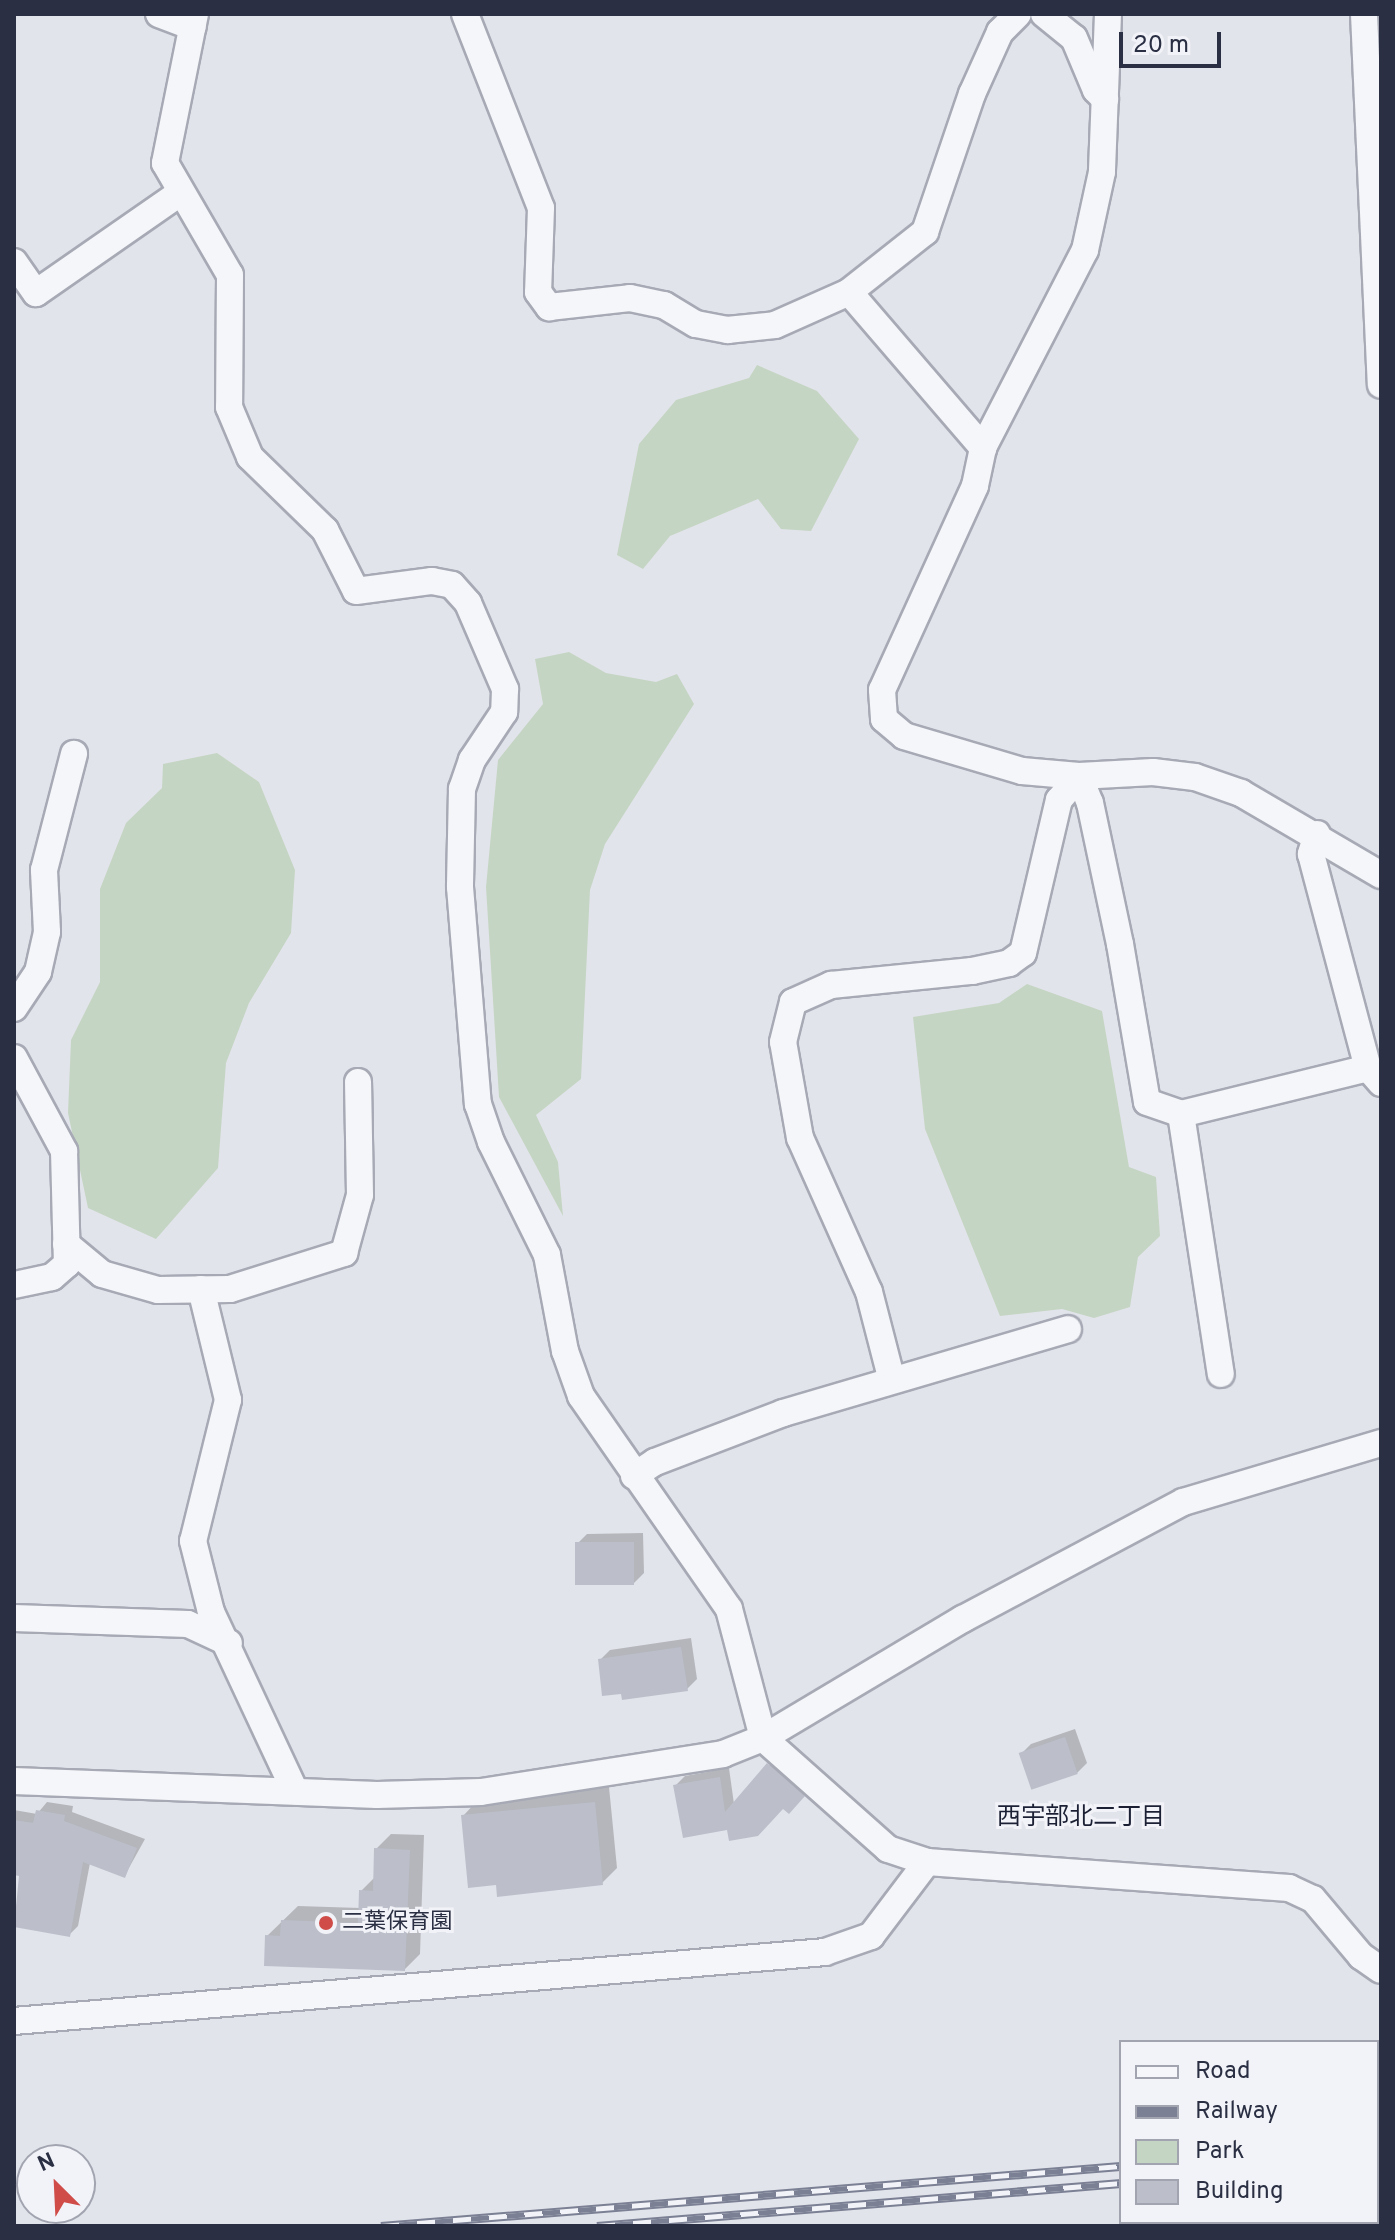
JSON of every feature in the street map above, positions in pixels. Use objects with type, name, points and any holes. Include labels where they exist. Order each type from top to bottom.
[{"type":"street","points":[[159,14],[194,21],[165,163],[230,275],[229,407],[250,457],[325,530],[356,591],[432,581],[452,585],[468,603],[505,689],[504,712],[472,760],[462,789],[460,887],[478,1104],[491,1142],[547,1255],[565,1351],[581,1396],[729,1609],[763,1738],[888,1849],[927,1862],[1289,1888],[1313,1899],[1361,1956],[1381,1970]]},
{"type":"street","points":[[465,14],[541,208],[538,292],[549,307],[630,298],[664,305],[696,324],[727,330],[775,325],[849,292],[925,232],[972,94],[1000,32],[1018,14]]},
{"type":"street","points":[[1044,14],[1074,38],[1096,90],[1106,100]]},
{"type":"street","points":[[1108,14],[1102,172],[1085,250],[983,448],[975,486],[882,690],[884,719],[904,736],[1022,771],[1079,776],[1153,772],[1195,777],[1241,793],[1317,834],[1381,875]]},
{"type":"street","points":[[1364,14],[1375,172],[1381,385]]},
{"type":"street","points":[[14,262],[36,293],[180,193]]},
{"type":"street","points":[[849,292],[983,448]]},
{"type":"street","points":[[14,1008],[38,972],[47,932],[44,870],[74,754]]},
{"type":"street","points":[[1079,776],[1090,803],[1120,944],[1147,1102],[1181,1114],[1375,1076],[1311,854],[1317,834]]},
{"type":"street","points":[[891,1377],[869,1292],[800,1138],[783,1042],[793,1002],[831,985],[972,971],[1009,963],[1023,953],[1059,800],[1079,776]]},
{"type":"street","points":[[14,1058],[64,1151],[67,1264],[52,1277],[14,1285]]},
{"type":"street","points":[[66,1244],[102,1274],[158,1290],[230,1289],[344,1253],[360,1195],[358,1082]]},
{"type":"street","points":[[1181,1114],[1221,1374]]},
{"type":"street","points":[[201,1289],[228,1400],[193,1541],[211,1612],[229,1643],[295,1791]]},
{"type":"street","points":[[634,1476],[655,1462],[891,1377],[1068,1329]]},
{"type":"street","points":[[14,1781],[295,1791],[481,1792],[723,1754],[763,1738],[976,1612],[1183,1502],[1381,1443]]},
{"type":"street","points":[[14,1618],[188,1624],[229,1643]]},
{"type":"street","points":[[14,2021],[825,1952],[871,1936],[927,1862]]},
{"type":"green space","points":[[757,365],[817,391],[859,439],[811,531],[781,529],[758,499],[670,536],[643,569],[617,555],[639,444],[676,400],[749,378]]},
{"type":"green space","points":[[569,652],[606,673],[656,682],[677,674],[694,704],[605,844],[590,890],[581,1079],[536,1115],[558,1162],[563,1216],[499,1097],[486,887],[498,760],[543,704],[535,659]]},
{"type":"green space","points":[[217,753],[259,782],[295,870],[291,933],[249,1003],[226,1063],[218,1168],[156,1239],[88,1208],[68,1113],[71,1040],[100,982],[100,889],[126,823],[162,788],[163,764]]},
{"type":"green space","points":[[1027,984],[1102,1011],[1129,1167],[1156,1177],[1160,1236],[1138,1257],[1130,1307],[1094,1318],[1062,1309],[1000,1316],[925,1129],[913,1017],[999,1003]]},
{"type":"building","points":[[575,1542],[634,1542],[634,1585],[575,1585]]},
{"type":"building","points":[[681,1647],[688,1691],[622,1700],[621,1694],[602,1696],[598,1659]]},
{"type":"building","points":[[1065,1737],[1078,1774],[1031,1790],[1019,1753]]},
{"type":"building","points":[[767,1763],[805,1796],[789,1814],[783,1809],[758,1836],[729,1841],[727,1830],[683,1838],[673,1785],[720,1777],[725,1812]]},
{"type":"building","points":[[595,1802],[603,1885],[497,1897],[496,1885],[468,1888],[461,1815]]},
{"type":"building","points":[[36,1810],[65,1815],[64,1821],[137,1848],[125,1878],[83,1862],[70,1937],[14,1927],[19,1876],[14,1875],[14,1820],[33,1823]]},
{"type":"building","points":[[374,1848],[410,1850],[405,1971],[264,1966],[265,1935],[280,1936],[281,1920],[358,1923],[359,1890],[373,1891]]},
{"type":"railway","points":[[381,2226],[1119,2166]]},
{"type":"railway","points":[[597,2226],[1119,2183]]},
{"type":"place","name":"二葉保育園","points":[[326,1923]]},
{"type":"district","name":"西宇部北二丁目","points":[[1081,1819]]}]
